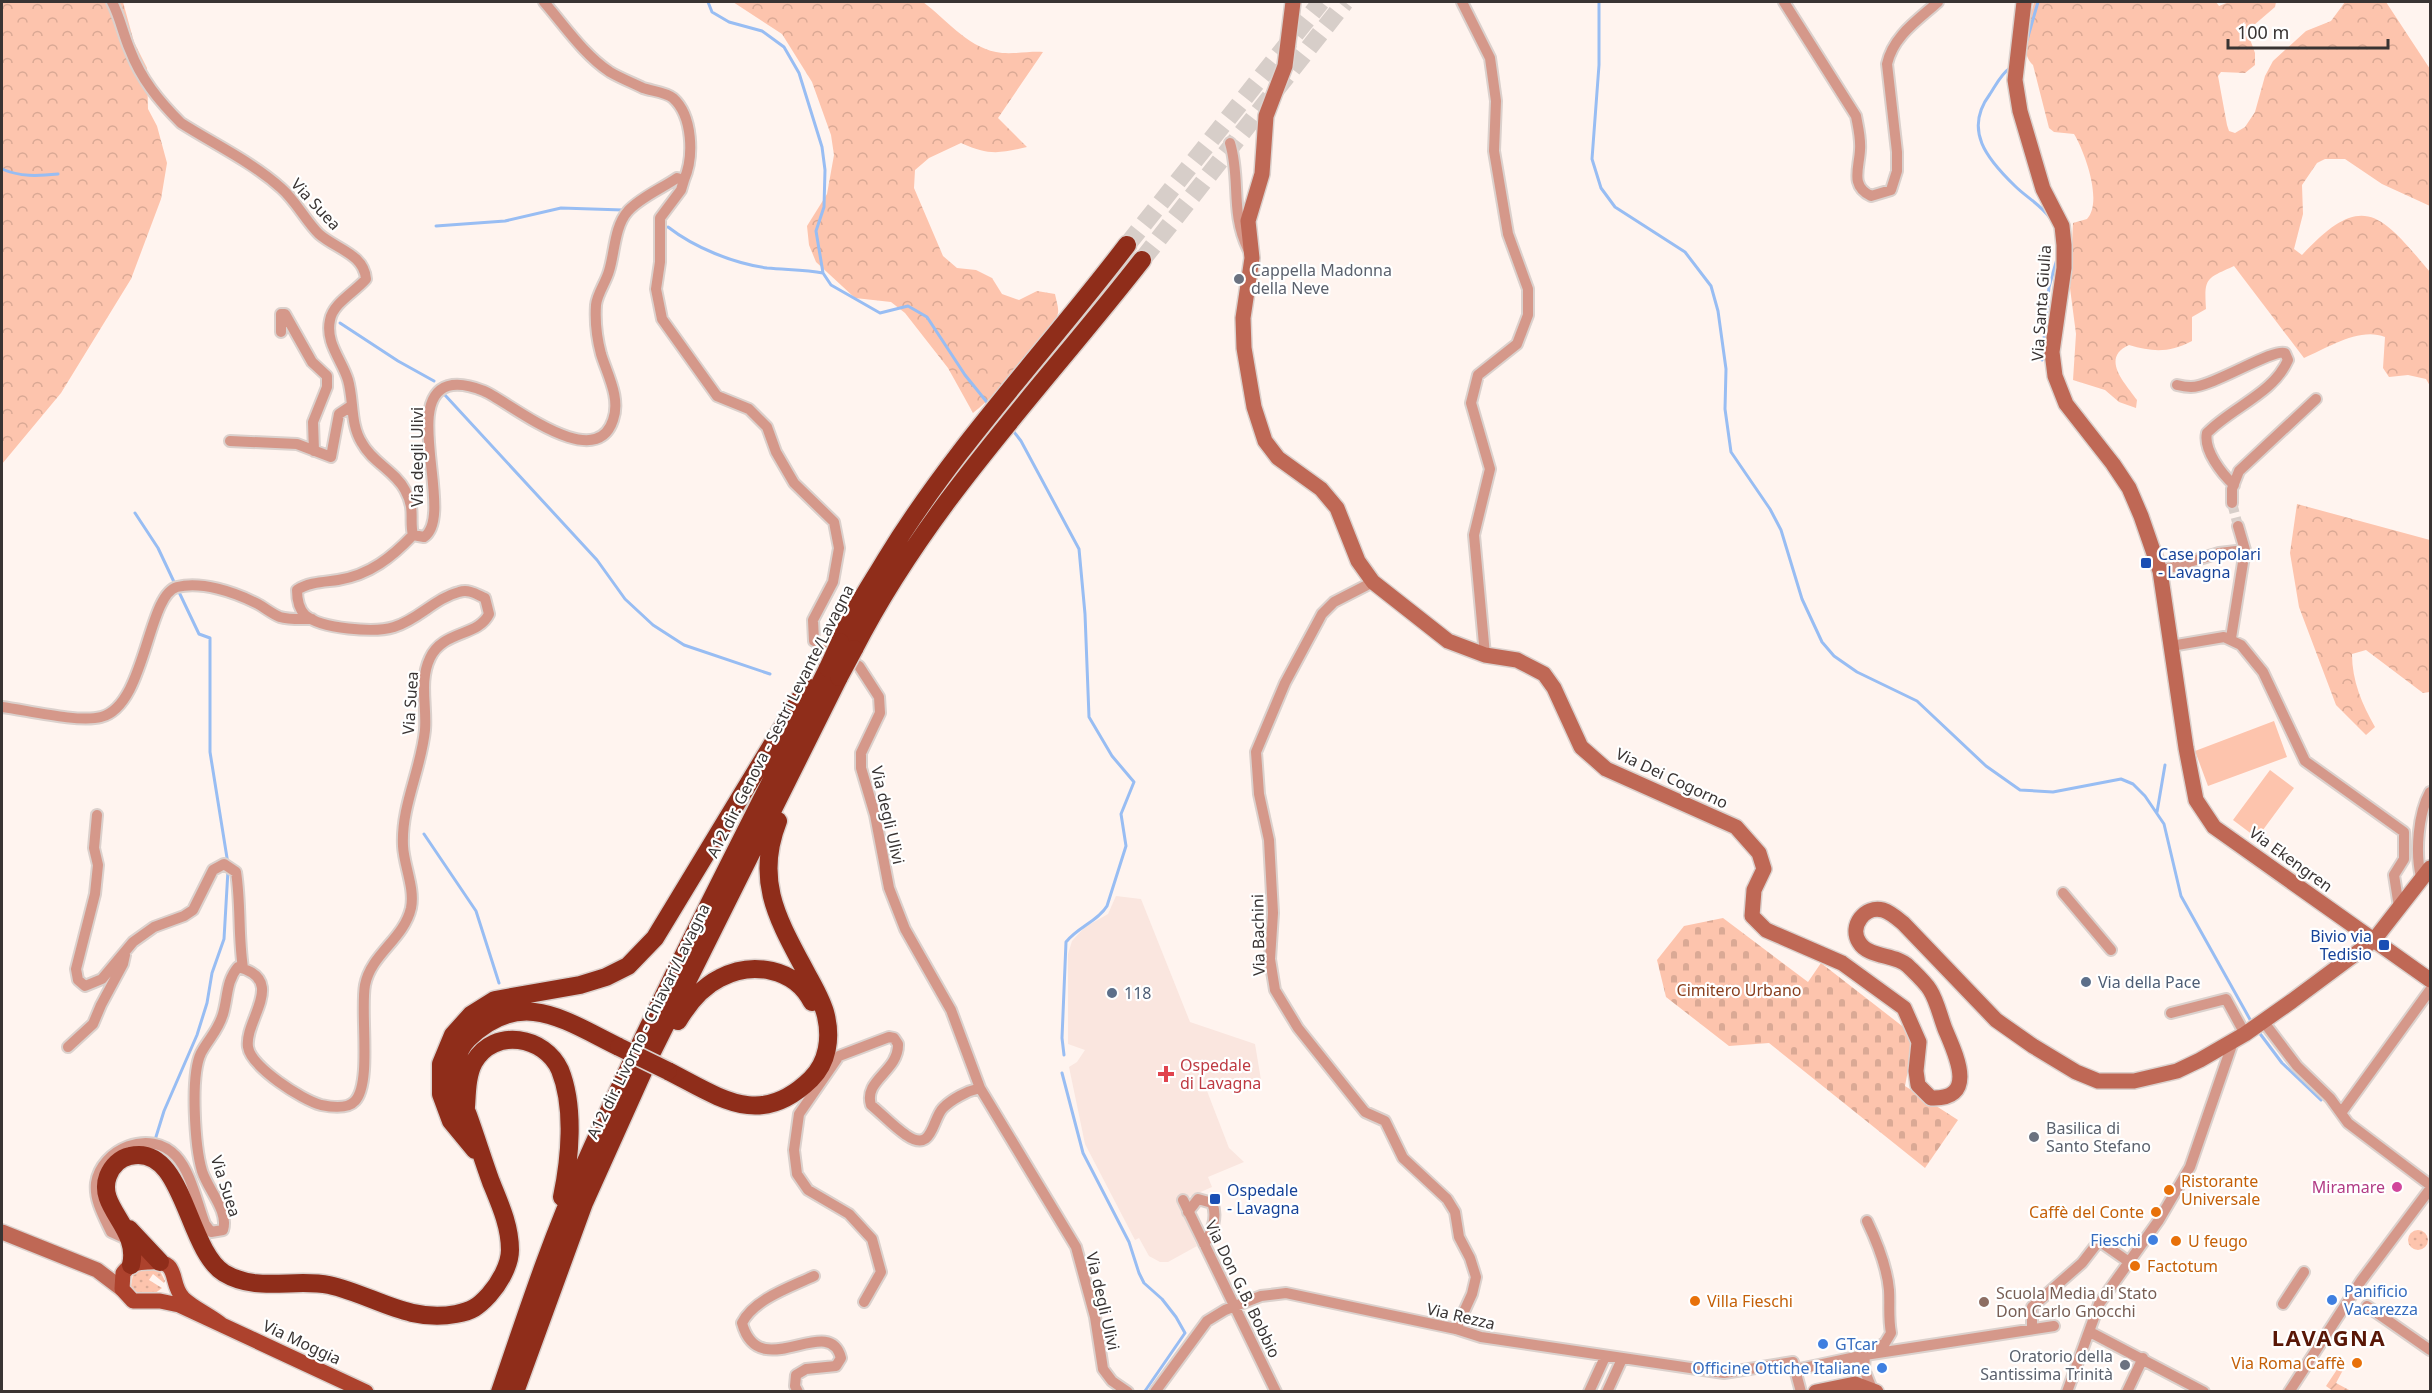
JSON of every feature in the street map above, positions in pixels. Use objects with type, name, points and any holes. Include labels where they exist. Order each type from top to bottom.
[{"type":"highway","name":"A12 dir. Genova - Sestri Levante/Lavagna","points":[[869,603],[905,528],[956,457],[1077,310],[1127,245]]},
{"type":"highway","points":[[484,1161],[452,1121],[441,1094],[441,1064],[453,1035],[471,1015],[495,1000],[580,985],[628,966],[655,938],[829,670],[844,639],[869,603],[972,468],[1142,260]]},
{"type":"highway","name":"A12 dir. Genova - Sestri Levante/Lavagna","points":[[546,1258],[583,1167],[662,999],[829,670]]},
{"type":"highway","name":"A12 dir. Livorno - Chiavari/Lavagna","points":[[515,1392],[595,1178],[651,1054],[813,729],[829,670]]},
{"type":"highway","points":[[160,1262],[127,1230],[109,1202],[107,1178],[121,1159],[133,1155],[147,1155],[160,1161],[171,1175],[205,1252],[218,1268],[232,1277],[247,1283],[328,1285],[393,1309],[434,1318],[474,1311],[499,1284],[511,1252],[507,1221],[454,1084],[457,1058],[464,1043],[480,1028],[502,1015],[519,1010],[537,1011],[567,1022],[728,1101],[749,1105],[773,1105],[798,1092],[814,1076],[825,1059],[829,1035],[826,1014],[785,932],[772,902],[767,880],[772,837],[813,729]]},
{"type":"highway","points":[[595,1178],[679,1019],[690,1003],[720,978],[738,971],[758,968],[776,971],[807,992],[820,1017],[823,1040],[814,1076]]},
{"type":"highway","points":[[465,1108],[468,1080],[475,1060],[492,1045],[512,1038],[531,1041],[549,1053],[560,1070],[565,1093],[570,1158],[546,1258],[500,1392]]},
{"type":"highway","points":[[127,1230],[133,1254],[130,1266]]},
{"type":"main road","name":"Via Moggia","points":[[130,1266],[160,1262],[171,1269],[183,1298],[222,1325]]},
{"type":"main road","points":[[122,1289],[122,1276],[130,1266]]},
{"type":"main road","points":[[160,1301],[171,1295],[175,1282]]},
{"type":"main road","name":"Via Moggia","points":[[122,1289],[127,1298],[135,1302],[160,1301],[174,1304],[366,1392]]},
{"type":"street","name":"Via Suea","points":[[112,2],[130,51],[152,93],[163,105],[181,123],[280,187],[300,208],[318,233],[357,260],[365,269],[366,279],[340,303],[330,318],[328,336],[349,382],[351,406],[360,441],[367,451],[399,480],[406,492],[413,511],[413,535]]},
{"type":"street","points":[[544,2],[582,46],[609,71],[644,88],[672,96],[682,108],[691,142],[691,165],[684,180]]},
{"type":"street","name":"Via Dei Cogorno","points":[[1293,2],[1284,66],[1266,116],[1262,174],[1248,221],[1252,258],[1243,318],[1244,348],[1254,407],[1265,441],[1278,459],[1321,489],[1337,508],[1358,561],[1372,582],[1448,640],[1485,655],[1517,660],[1544,674],[1554,688],[1581,747],[1606,769],[1736,827],[1759,853],[1764,869],[1754,890],[1752,916],[1766,930],[1842,963],[1904,1008],[1920,1042],[1916,1071],[1918,1085],[1931,1098],[1940,1098],[1956,1090],[1961,1080],[1960,1066],[1930,990],[1906,963],[1864,948],[1859,943],[1856,928],[1858,921],[1869,911],[1884,910],[1903,922],[1996,1020],[2076,1072],[2098,1081],[2134,1081],[2177,1071],[2250,1030]]},
{"type":"street","points":[[1462,2],[1490,58],[1496,101],[1494,151],[1508,234],[1528,289],[1528,315],[1517,344],[1478,375],[1471,403],[1490,469],[1474,535],[1485,655]]},
{"type":"street","points":[[1784,2],[1856,116],[1860,134],[1856,176],[1859,187],[1871,196],[1891,190],[1895,184],[1897,171],[1895,125],[1887,64],[1889,52],[1906,30],[1938,2]]},
{"type":"street","name":"Via Santa Giulia","points":[[2024,2],[2016,80],[2020,111],[2043,189],[2062,226],[2064,245],[2064,268],[2052,352],[2055,376],[2066,404],[2129,488],[2160,571],[2196,800]]},
{"type":"street","points":[[1230,143],[1234,157],[1234,189],[1239,229],[1252,258]]},
{"type":"street","name":"Via degli Ulivi","points":[[413,535],[424,537],[428,534],[432,524],[434,493],[429,417],[432,397],[437,390],[451,385],[486,392],[555,433],[577,438],[594,438],[605,432],[614,420],[614,401],[612,382],[601,353],[596,302],[609,270],[620,225],[626,213],[677,178],[684,180],[681,190],[660,218],[660,262],[656,289],[662,320],[717,396],[748,409],[766,427],[776,452],[794,483],[834,522],[838,548],[833,582],[813,620],[814,641],[859,666],[879,697],[880,713],[861,753],[861,768],[875,815],[889,888],[904,929],[951,1010],[980,1088],[1076,1247],[1095,1317],[1103,1369],[1112,1381],[1128,1392]]},
{"type":"street","points":[[281,332],[281,314],[285,314],[312,362],[327,376],[327,387],[313,422],[315,450]]},
{"type":"street","points":[[2177,385],[2192,388],[2242,370],[2276,352],[2285,353],[2288,360],[2283,371],[2267,387],[2207,433],[2205,440],[2211,453],[2234,484]]},
{"type":"street","points":[[2232,503],[2234,484],[2239,471],[2316,399]]},
{"type":"street","points":[[230,441],[297,444],[331,457],[339,414],[351,406]]},
{"type":"street","points":[[2231,638],[2245,550],[2238,526]]},
{"type":"street","points":[[312,619],[299,606],[297,590],[369,570],[389,560],[413,535]]},
{"type":"street","points":[[2160,571],[2219,553],[2245,550]]},
{"type":"street","name":"Via Bachini","points":[[1372,582],[1334,602],[1322,614],[1285,683],[1256,752],[1259,794],[1269,851],[1274,913],[1270,959],[1275,990],[1298,1028],[1365,1112],[1385,1121],[1402,1158],[1447,1199],[1455,1212],[1459,1237],[1470,1258],[1476,1277],[1472,1294],[1456,1329]]},
{"type":"street","points":[[2,707],[83,718],[103,717],[116,706],[135,682],[162,599],[175,587],[191,586],[228,591],[280,617],[312,619]]},
{"type":"street","name":"Via Suea","points":[[127,1230],[122,1237],[111,1232],[99,1205],[96,1182],[103,1163],[110,1155],[131,1145],[145,1143],[155,1145],[175,1155],[185,1171],[205,1224],[211,1232],[224,1230],[223,1213],[210,1191],[202,1170],[196,1132],[195,1070],[200,1054],[217,1032],[232,974],[238,967],[257,977],[262,993],[259,1011],[248,1037],[248,1049],[253,1058],[268,1073],[301,1096],[321,1105],[342,1107],[354,1103],[360,1094],[364,1070],[362,1018],[365,985],[371,966],[404,927],[411,907],[403,847],[403,819],[418,773],[425,729],[425,673],[430,658],[441,642],[485,621],[489,614],[485,598],[472,592],[460,591],[393,628],[374,630],[340,627],[312,619]]},
{"type":"street","points":[[2171,646],[2224,637],[2231,638],[2241,645],[2264,672],[2305,760],[2404,832],[2404,859],[2394,875],[2399,907]]},
{"type":"street","points":[[2067,1392],[2099,1304],[2190,1167],[2250,1030],[2374,940],[2426,872],[2419,859],[2424,804],[2430,792]]},
{"type":"street","name":"Via Ekengren","points":[[2196,800],[2214,826],[2430,980]]},
{"type":"street","points":[[97,815],[94,848],[98,865],[95,894],[76,969],[78,980],[85,986],[102,980],[126,950],[154,927],[184,916],[193,909],[213,870],[224,864],[236,872],[239,892],[237,923],[243,968]]},
{"type":"street","points":[[2063,893],[2111,950]]},
{"type":"street","points":[[68,1047],[93,1024],[123,964],[126,950]]},
{"type":"street","points":[[2341,1113],[2430,990]]},
{"type":"street","points":[[2171,1013],[2226,999],[2250,1030],[2297,1066],[2330,1098],[2348,1124],[2429,1190],[2430,1208]]},
{"type":"street","points":[[864,1302],[881,1272],[878,1253],[872,1239],[849,1214],[808,1190],[797,1174],[794,1150],[799,1114],[804,1103],[822,1083],[839,1056],[889,1037],[894,1038],[898,1044],[897,1058],[870,1090],[868,1097],[871,1105],[908,1137],[918,1140],[928,1137],[942,1109],[970,1090],[980,1088]]},
{"type":"street","points":[[2289,1392],[2349,1300],[2429,1190]]},
{"type":"street","points":[[1188,1212],[1198,1199],[1212,1203],[1215,1214],[1212,1229],[1204,1244]]},
{"type":"street","name":"Via Don G.B. Bobbio","points":[[1183,1200],[1276,1392]]},
{"type":"street","points":[[1865,1355],[1885,1343],[1891,1333],[1887,1313],[1889,1290],[1878,1245],[1867,1221]]},
{"type":"street","name":"Via Moggia","points":[[2,1232],[97,1270],[122,1289]]},
{"type":"street","points":[[2032,1328],[2032,1307],[2082,1263],[2099,1241],[2129,1262]]},
{"type":"street","name":"Via Moggia","points":[[97,1270],[130,1266]]},
{"type":"street","points":[[2283,1304],[2304,1272]]},
{"type":"street","points":[[798,1392],[795,1386],[796,1375],[806,1369],[836,1366],[841,1358],[833,1344],[820,1341],[767,1351],[755,1345],[746,1336],[742,1323],[746,1315],[757,1306],[814,1276]]},
{"type":"street","name":"Via Rezza","points":[[1155,1392],[1207,1321],[1235,1306],[1261,1296],[1286,1293],[1456,1329],[1481,1337],[1605,1357],[1724,1372],[1793,1362],[1795,1370]]},
{"type":"street","points":[[2367,1306],[2430,1350]]},
{"type":"street","points":[[1801,1392],[1795,1370],[1865,1355],[2054,1326]]},
{"type":"street","points":[[2090,1332],[2204,1392]]},
{"type":"street","points":[[1865,1355],[1864,1369],[1874,1390]]},
{"type":"street","points":[[1589,1392],[1605,1357]]},
{"type":"street","points":[[2127,1392],[2143,1358]]},
{"type":"street","points":[[1606,1392],[1622,1359]]},
{"type":"street","points":[[1816,1392],[1855,1384],[1874,1390]]},
{"type":"shaded area","name":"Ospedale di Lavagna","points":[[1116,896],[1141,899],[1190,1022],[1255,1044],[1261,1080],[1207,1091],[1229,1148],[1244,1162],[1208,1177],[1212,1187],[1178,1202],[1197,1246],[1168,1262],[1160,1262],[1149,1256],[1139,1238],[1135,1240],[1085,1144],[1069,1067],[1077,1062],[1085,1050],[1068,1044],[1068,954],[1072,941],[1085,927],[1108,914]]},
{"type":"green space","points":[[2,2],[123,2],[134,42],[147,68],[148,109],[157,126],[167,163],[161,199],[131,279],[61,393],[2,464]]},
{"type":"green space","points":[[733,2],[923,2],[966,38],[985,49],[1001,53],[1043,52],[998,118],[1027,147],[993,152],[979,150],[961,143],[929,158],[915,170],[914,188],[943,256],[957,268],[976,270],[992,278],[1002,294],[1019,300],[1037,291],[1055,294],[1058,306],[1054,324],[1034,351],[973,413],[948,368],[905,313],[891,302],[855,298],[816,262],[809,245],[807,226],[827,194],[834,155],[831,135],[812,82],[782,34]]},
{"type":"green space","points":[[2034,2],[2216,2],[2219,6],[2229,2],[2276,2],[2275,7],[2247,31],[2255,53],[2255,65],[2245,73],[2221,72],[2218,76],[2227,125],[2229,131],[2235,133],[2245,127],[2255,112],[2265,76],[2273,61],[2306,31],[2331,21],[2345,2],[2386,2],[2430,69],[2430,206],[2382,184],[2345,159],[2325,159],[2317,163],[2302,185],[2303,214],[2294,249],[2302,255],[2323,234],[2341,222],[2356,216],[2370,217],[2384,224],[2398,236],[2430,272],[2430,386],[2426,379],[2408,375],[2389,377],[2383,368],[2385,337],[2365,335],[2354,337],[2304,358],[2234,266],[2209,280],[2206,291],[2206,309],[2192,317],[2192,341],[2176,348],[2153,350],[2129,345],[2116,357],[2118,371],[2137,400],[2136,408],[2119,402],[2105,390],[2073,380],[2076,334],[2070,288],[2073,223],[2087,219],[2093,201],[2093,189],[2083,152],[2074,134],[2054,132],[2049,128],[2033,65],[2026,52],[2026,35]]},
{"type":"green space","points":[[2297,504],[2430,540],[2430,692],[2423,693],[2366,650],[2352,654],[2359,692],[2375,727],[2366,735],[2336,705],[2299,607],[2290,553]]},
{"type":"green space","points":[[2274,721],[2287,757],[2208,786],[2195,751]]},
{"type":"green space","points":[[2270,770],[2294,788],[2257,838],[2233,820]]},
{"type":"green space","name":"Cimitero Urbano","points":[[1723,918],[1808,982],[1821,963],[1906,1029],[1912,1049],[1905,1086],[1958,1120],[1925,1168],[1769,1043],[1729,1046],[1666,997],[1657,960],[1684,926]]},
{"type":"green space","points":[[2418,1230],[2425,1233],[2428,1240],[2425,1247],[2418,1250],[2411,1247],[2408,1240],[2411,1233]]},
{"type":"green space","points":[[140,1270],[160,1271],[165,1281],[164,1283],[153,1274],[149,1280],[162,1288],[154,1294],[136,1293],[131,1286],[133,1274]]},
{"type":"green space","points":[[2338,1368],[2343,1370],[2336,1383],[2351,1391],[2333,1391],[2326,1386]]},
{"type":"waterway","points":[[708,2],[712,12],[729,22],[762,31],[784,47],[799,73],[822,147],[825,170],[824,207],[816,231],[823,273],[831,285],[880,313],[908,306],[927,317],[965,375],[990,406]]},
{"type":"waterway","points":[[1599,2],[1599,65],[1592,159],[1601,188],[1615,207],[1685,252],[1711,286],[1718,311],[1726,369],[1725,409],[1731,452],[1770,509],[1781,530],[1802,599],[1822,642],[1834,656],[1857,672],[1917,701],[1986,766],[2020,790],[2053,792],[2121,779],[2133,784],[2145,796],[2164,824],[2181,896],[2252,1023]]},
{"type":"waterway","points":[[2027,40],[2038,2]]},
{"type":"waterway","points":[[2010,68],[2004,73],[1982,107],[1979,132],[1982,143],[1995,165],[2050,218]]},
{"type":"waterway","points":[[2,169],[29,175],[58,174]]},
{"type":"waterway","points":[[436,226],[505,221],[561,208],[623,210]]},
{"type":"waterway","points":[[668,227],[702,248],[741,262],[767,268],[823,273]]},
{"type":"waterway","points":[[2042,360],[2049,287],[2057,259]]},
{"type":"waterway","points":[[340,323],[398,361],[434,381]]},
{"type":"waterway","points":[[444,394],[597,560],[625,599],[653,625],[684,645],[770,674]]},
{"type":"waterway","points":[[1011,428],[1021,441],[1079,549],[1085,614],[1089,717],[1112,756],[1134,782],[1121,814],[1126,846],[1107,906],[1066,942],[1062,1038],[1064,1055]]},
{"type":"waterway","points":[[135,513],[158,548],[175,584]]},
{"type":"waterway","points":[[178,590],[199,634],[210,638],[210,752],[228,864]]},
{"type":"waterway","points":[[2157,812],[2165,765]]},
{"type":"waterway","points":[[424,834],[476,911],[499,983]]},
{"type":"waterway","points":[[155,1140],[164,1111],[197,1035],[207,1003],[212,973],[224,939],[228,870]]},
{"type":"waterway","points":[[2258,1031],[2282,1063],[2321,1100]]},
{"type":"waterway","points":[[1062,1073],[1083,1153],[1129,1242],[1139,1273],[1144,1283],[1162,1299],[1176,1317],[1185,1333],[1145,1391]]},
{"type":"tunnel","points":[[1127,245],[1321,2]]},
{"type":"tunnel","points":[[1142,260],[1345,2]]},
{"type":"tunnel","points":[[2232,503],[2238,526]]},
{"type":"place","name":"Cappella Madonna della Neve","points":[[1239,279]]},
{"type":"place","name":"Case popolari - Lavagna","points":[[2146,563]]},
{"type":"place","name":"Bivio via Tedisio","points":[[2384,945]]},
{"type":"place","name":"Via della Pace","points":[[2086,982]]},
{"type":"place","name":"118","points":[[1112,993]]},
{"type":"place","name":"Ospedale di Lavagna","points":[[1166,1074]]},
{"type":"place","name":"Basilica di Santo Stefano","points":[[2034,1137]]},
{"type":"place","name":"Miramare","points":[[2397,1187]]},
{"type":"place","name":"Ristorante Universale","points":[[2169,1190]]},
{"type":"place","name":"Ospedale - Lavagna","points":[[1215,1199]]},
{"type":"place","name":"Caffè del Conte","points":[[2156,1212]]},
{"type":"place","name":"Fieschi","points":[[2153,1240]]},
{"type":"place","name":"U feugo","points":[[2176,1241]]},
{"type":"place","name":"Factotum","points":[[2135,1266]]},
{"type":"place","name":"Panificio Vacarezza","points":[[2332,1300]]},
{"type":"place","name":"Villa Fieschi","points":[[1695,1301]]},
{"type":"place","name":"Scuola Media di Stato Don Carlo Gnocchi","points":[[1984,1302]]},
{"type":"place","name":"GTcar","points":[[1823,1344]]},
{"type":"place","name":"Via Roma Caffè","points":[[2357,1363]]},
{"type":"place","name":"Oratorio della Santissima Trinità","points":[[2125,1365]]},
{"type":"place","name":"Officine Ottiche Italiane","points":[[1882,1368]]},
{"type":"district","name":"LAVAGNA","points":[[2329,1337]]}]
